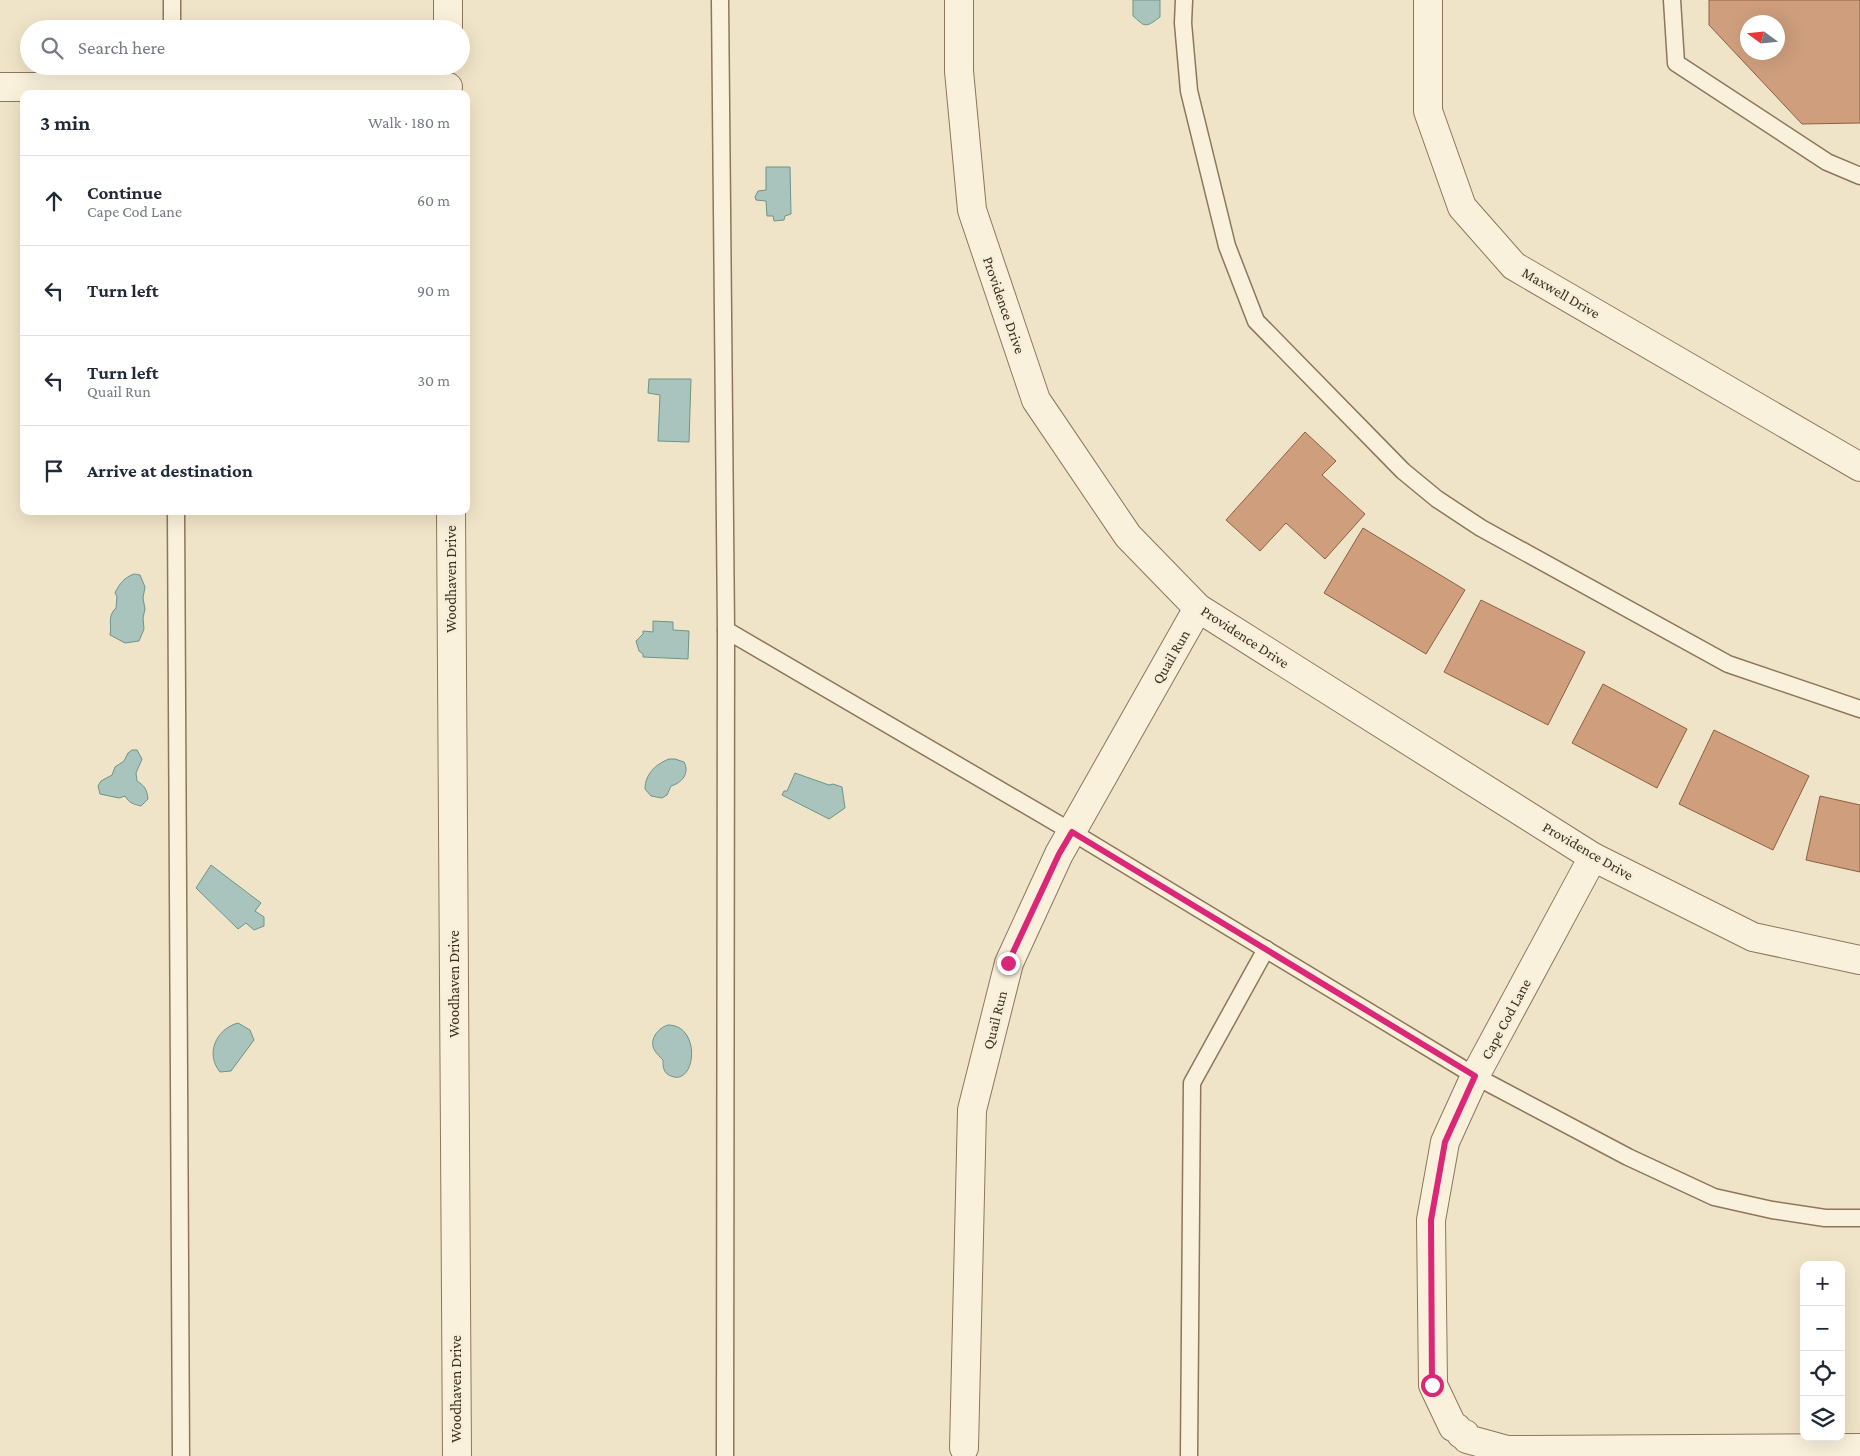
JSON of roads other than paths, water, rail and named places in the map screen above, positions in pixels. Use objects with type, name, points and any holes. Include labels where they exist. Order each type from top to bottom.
[{"type":"street","points":[[448,0],[448,20]]},
{"type":"street","name":"Providence Drive","points":[[959,0],[959,71],[972,210],[1036,400],[1128,536],[1198,608],[1593,857],[1753,937],[1860,960]]},
{"type":"street","name":"Maxwell Drive","points":[[1428,0],[1428,111],[1462,207],[1514,266],[1860,467]]},
{"type":"street","points":[[0,87],[173,82],[448,82]]},
{"type":"street","name":"Woodhaven Drive","points":[[451,515],[457,1456]]},
{"type":"street","name":"Quail Run","points":[[964,1448],[972,1110],[1008,963],[1059,854],[1198,608]]},
{"type":"street","name":"Cape Cod Lane","points":[[1593,857],[1475,1076],[1445,1142],[1431,1220],[1432,1385],[1453,1427],[1457,1428],[1461,1434],[1465,1434],[1467,1439],[1507,1450],[1860,1448]]},
{"type":"lane","points":[[172,0],[172,20]]},
{"type":"lane","points":[[720,0],[726,630],[725,1456]]},
{"type":"lane","points":[[1184,0],[1189,91],[1227,246],[1256,321],[1403,471],[1438,499],[1482,528],[1728,664],[1860,709]]},
{"type":"lane","points":[[1672,0],[1676,63],[1827,162],[1860,176]]},
{"type":"lane","points":[[176,515],[181,1456]]},
{"type":"lane","points":[[726,630],[1072,832],[1475,1076],[1628,1157],[1714,1196],[1772,1210],[1825,1218],[1860,1218]]},
{"type":"lane","points":[[1189,1456],[1192,1084],[1266,950]]},
{"type":"water","points":[[1133,0],[1160,0],[1160,17],[1150,24],[1143,24],[1133,16]]},
{"type":"water","points":[[766,167],[790,167],[791,214],[785,216],[784,220],[774,221],[773,216],[767,216],[766,201],[756,200],[755,197],[758,191],[766,190]]},
{"type":"water","points":[[649,379],[691,379],[689,442],[658,441],[660,395],[648,393]]},
{"type":"water","points":[[134,574],[140,575],[145,587],[143,598],[145,609],[143,618],[144,629],[139,641],[125,643],[110,635],[111,617],[116,608],[117,596],[115,593],[125,579]]},
{"type":"water","points":[[653,621],[673,622],[673,630],[689,631],[688,659],[643,657],[636,641],[643,634],[643,631],[653,632]]},
{"type":"water","points":[[132,750],[137,750],[142,759],[136,773],[137,781],[145,788],[148,799],[141,806],[132,803],[125,796],[119,798],[100,794],[98,786],[101,781],[112,775],[115,767],[124,761]]},
{"type":"water","points":[[669,759],[684,762],[686,770],[684,777],[679,783],[671,786],[667,795],[662,798],[651,796],[645,789],[649,774]]},
{"type":"water","points":[[795,773],[829,785],[833,784],[842,787],[845,808],[829,819],[782,795],[784,791],[787,791]]},
{"type":"water","points":[[211,865],[261,903],[255,911],[264,917],[264,926],[254,930],[246,923],[238,929],[196,888]]},
{"type":"water","points":[[238,1023],[250,1030],[254,1040],[231,1071],[220,1072],[213,1058],[215,1043],[224,1031]]},
{"type":"water","points":[[668,1025],[679,1028],[686,1035],[690,1044],[692,1055],[690,1065],[686,1073],[679,1077],[666,1073],[663,1067],[663,1060],[653,1047],[655,1035]]}]
